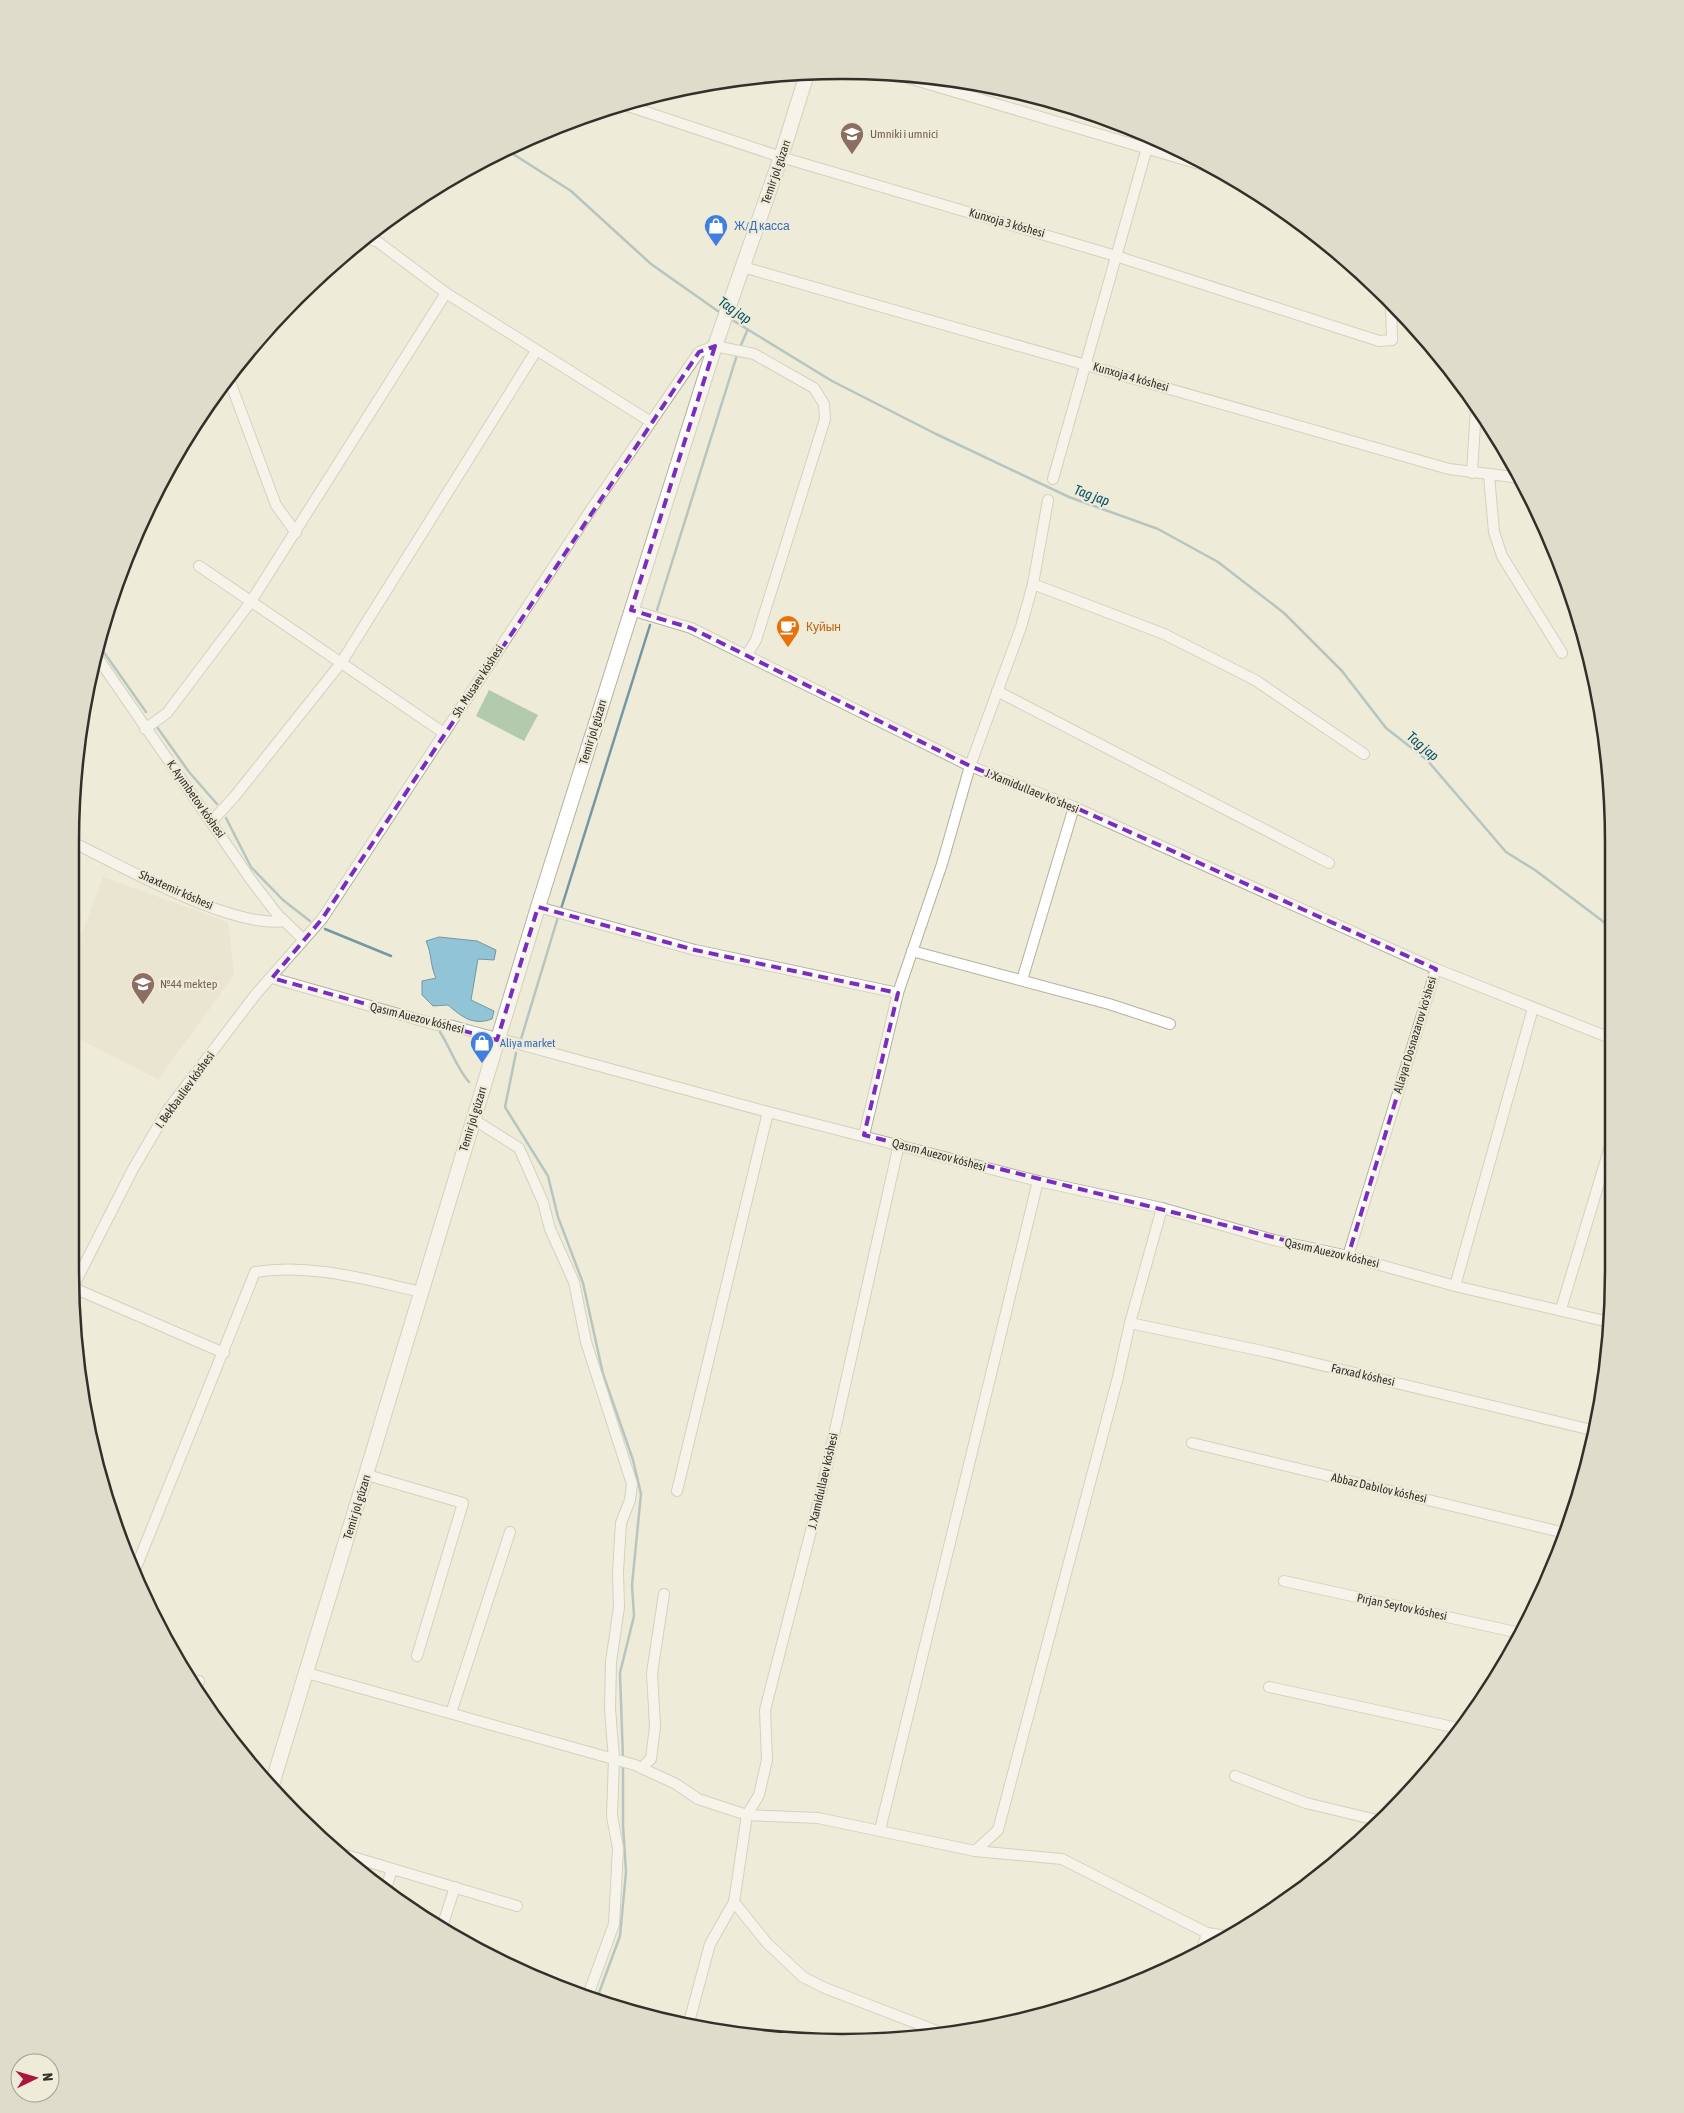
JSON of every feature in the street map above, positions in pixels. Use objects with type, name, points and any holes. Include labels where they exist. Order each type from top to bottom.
[{"type":"street","name":"Temir jol gúzarı","points":[[274,1780],[538,907],[717,342],[781,157],[805,80]]},
{"type":"street","points":[[926,83],[1186,160]]},
{"type":"street","name":"Kunxoja 3 kóshesi","points":[[634,108],[781,157],[1116,256],[1379,340],[1392,340],[1391,312]]},
{"type":"street","points":[[1053,479],[1148,143]]},
{"type":"street","points":[[372,240],[378,242],[446,293],[651,422]]},
{"type":"street","name":"Kunxoja 4 kóshesi","points":[[743,267],[1472,474],[1512,477]]},
{"type":"street","points":[[145,729],[167,713],[250,603],[446,293]]},
{"type":"street","points":[[717,342],[754,354],[814,388],[824,404],[825,419],[756,640],[747,655]]},
{"type":"street","name":"Sh. Musaev kóshesi","points":[[303,939],[322,919],[699,352],[717,342]]},
{"type":"street","points":[[212,821],[235,796],[342,663],[536,351]]},
{"type":"street","points":[[231,384],[276,504],[296,533]]},
{"type":"street","points":[[1472,474],[1475,416]]},
{"type":"street","points":[[1489,475],[1494,532],[1502,556],[1562,653]]},
{"type":"street","points":[[864,1135],[898,993],[942,864],[970,766],[1021,626],[1033,584],[1048,500]]},
{"type":"street","points":[[199,566],[250,603],[444,733]]},
{"type":"street","points":[[1033,584],[1164,634],[1255,680],[1364,754]]},
{"type":"street","name":"J. Xamidullaev ko'shesi","points":[[631,610],[692,628],[970,766],[1074,807],[1436,969]]},
{"type":"street","name":"K. Ayımbetov kóshesi","points":[[101,662],[251,880],[284,921],[303,939]]},
{"type":"street","points":[[997,691],[1329,863]]},
{"type":"street","points":[[1022,980],[1074,807]]},
{"type":"street","name":"Shaxtemir kóshesi","points":[[79,845],[204,905],[270,923],[284,921]]},
{"type":"street","points":[[538,907],[695,950],[898,993]]},
{"type":"street","name":"I. Bekbauliev kóshesi","points":[[79,1275],[133,1169],[167,1111],[256,994],[272,978],[303,939]]},
{"type":"street","points":[[912,951],[1109,1004],[1170,1024]]},
{"type":"street","name":"Allayar Dosnazarov ko'shesi","points":[[1348,1256],[1436,969],[1605,1036]]},
{"type":"street","name":"Qasım Auezov kóshesi","points":[[272,978],[437,1025],[449,1025],[497,1040],[768,1112],[1038,1180],[1162,1208],[1274,1240],[1348,1256],[1455,1286],[1561,1309],[1604,1321]]},
{"type":"street","points":[[1455,1286],[1533,1008]]},
{"type":"street","points":[[678,1491],[768,1112]]},
{"type":"street","points":[[473,1119],[519,1148],[543,1202],[550,1229],[574,1282],[586,1342],[632,1484],[630,1500],[622,1523],[618,1572],[619,1607],[611,1662],[610,1709],[614,1760],[612,1816],[618,1848],[614,1924],[590,1991]]},
{"type":"street","name":"J. Xamidullaev kóshesi","points":[[747,1815],[759,1795],[763,1778],[767,1760],[765,1710],[822,1488],[899,1144]]},
{"type":"street","points":[[1561,1309],[1605,1163]]},
{"type":"street","points":[[880,1830],[1038,1180]]},
{"type":"street","points":[[975,1851],[998,1830],[1118,1377],[1130,1323],[1162,1208]]},
{"type":"street","points":[[137,1564],[255,1272],[278,1268],[327,1271],[422,1292]]},
{"type":"street","points":[[79,1290],[224,1353]]},
{"type":"street","name":"Farxad kóshesi","points":[[1130,1323],[1267,1352],[1589,1429]]},
{"type":"street","name":"Abbaz Dabılov kóshesi","points":[[1192,1443],[1559,1530]]},
{"type":"street","points":[[367,1474],[463,1503],[417,1656]]},
{"type":"street","points":[[451,1713],[510,1532]]},
{"type":"street","name":"Pırjan Seytov kóshesi","points":[[1284,1581],[1515,1631]]},
{"type":"street","points":[[638,1766],[651,1759],[655,1726],[652,1673],[664,1594]]},
{"type":"street","points":[[307,1673],[638,1766],[676,1784],[698,1799],[747,1815],[818,1818],[975,1851],[1062,1859],[1207,1934],[1218,1935]]},
{"type":"street","points":[[1269,1686],[1454,1727]]},
{"type":"street","points":[[1235,1776],[1306,1803],[1373,1819]]},
{"type":"street","points":[[690,2019],[710,1944],[734,1902],[747,1815]]},
{"type":"street","points":[[354,1857],[517,1906]]},
{"type":"street","points":[[387,1884],[392,1869]]},
{"type":"street","points":[[444,1922],[455,1888]]},
{"type":"street","points":[[734,1902],[767,1943],[803,1977],[825,1988],[930,2029]]},
{"type":"street","points":[[1205,1942],[1207,1934]]},
{"type":"highlighted area","points":[[715,346],[631,610],[691,628],[970,766],[1074,807],[1436,969],[1348,1256],[864,1135],[898,993],[695,950],[538,907],[497,1040],[272,978],[322,919],[699,352]]},
{"type":"shaded area","name":"№44 mektep","points":[[103,877],[228,922],[234,975],[158,1080],[79,1039],[79,941]]},
{"type":"green space","points":[[489,690],[538,715],[524,741],[476,716]]},
{"type":"water","points":[[439,937],[477,941],[496,950],[494,960],[478,959],[471,1000],[494,1011],[492,1019],[473,1021],[448,1005],[433,1006],[422,995],[422,981],[436,978],[426,941]]},
{"type":"waterway","name":"Tag jap","points":[[512,153],[571,191],[651,264],[722,314]]},
{"type":"waterway","name":"Tag jap","points":[[729,318],[832,381],[936,434],[1069,497],[1158,529],[1218,562],[1284,613],[1342,671],[1386,728],[1427,760],[1506,852],[1535,870],[1605,923]]},
{"type":"waterway","points":[[741,345],[747,331]]},
{"type":"waterway","points":[[657,610],[737,355]]},
{"type":"waterway","points":[[561,909],[650,625]]},
{"type":"waterway","points":[[103,651],[146,712]]},
{"type":"waterway","points":[[157,727],[189,772],[217,804]]},
{"type":"waterway","points":[[226,818],[251,867],[283,900],[310,921]]},
{"type":"waterway","points":[[521,1039],[558,917]]},
{"type":"waterway","points":[[325,929],[391,956]]},
{"type":"waterway","points":[[440,1032],[469,1082]]},
{"type":"waterway","points":[[516,1053],[505,1107],[548,1176],[558,1217],[583,1283],[603,1374],[633,1460],[641,1494],[632,1585],[634,1616],[620,1673],[623,1759]]},
{"type":"waterway","points":[[598,1994],[620,1936],[626,1872],[623,1825],[623,1765]]},
{"type":"place","name":"Umniki i umnici","points":[[852,155]]},
{"type":"place","name":"Ж/Д касса","points":[[716,247]]},
{"type":"place","name":"Куйын","points":[[788,648]]},
{"type":"place","name":"№44 mektep","points":[[143,1005]]},
{"type":"place","name":"Aliya market","points":[[482,1064]]}]
